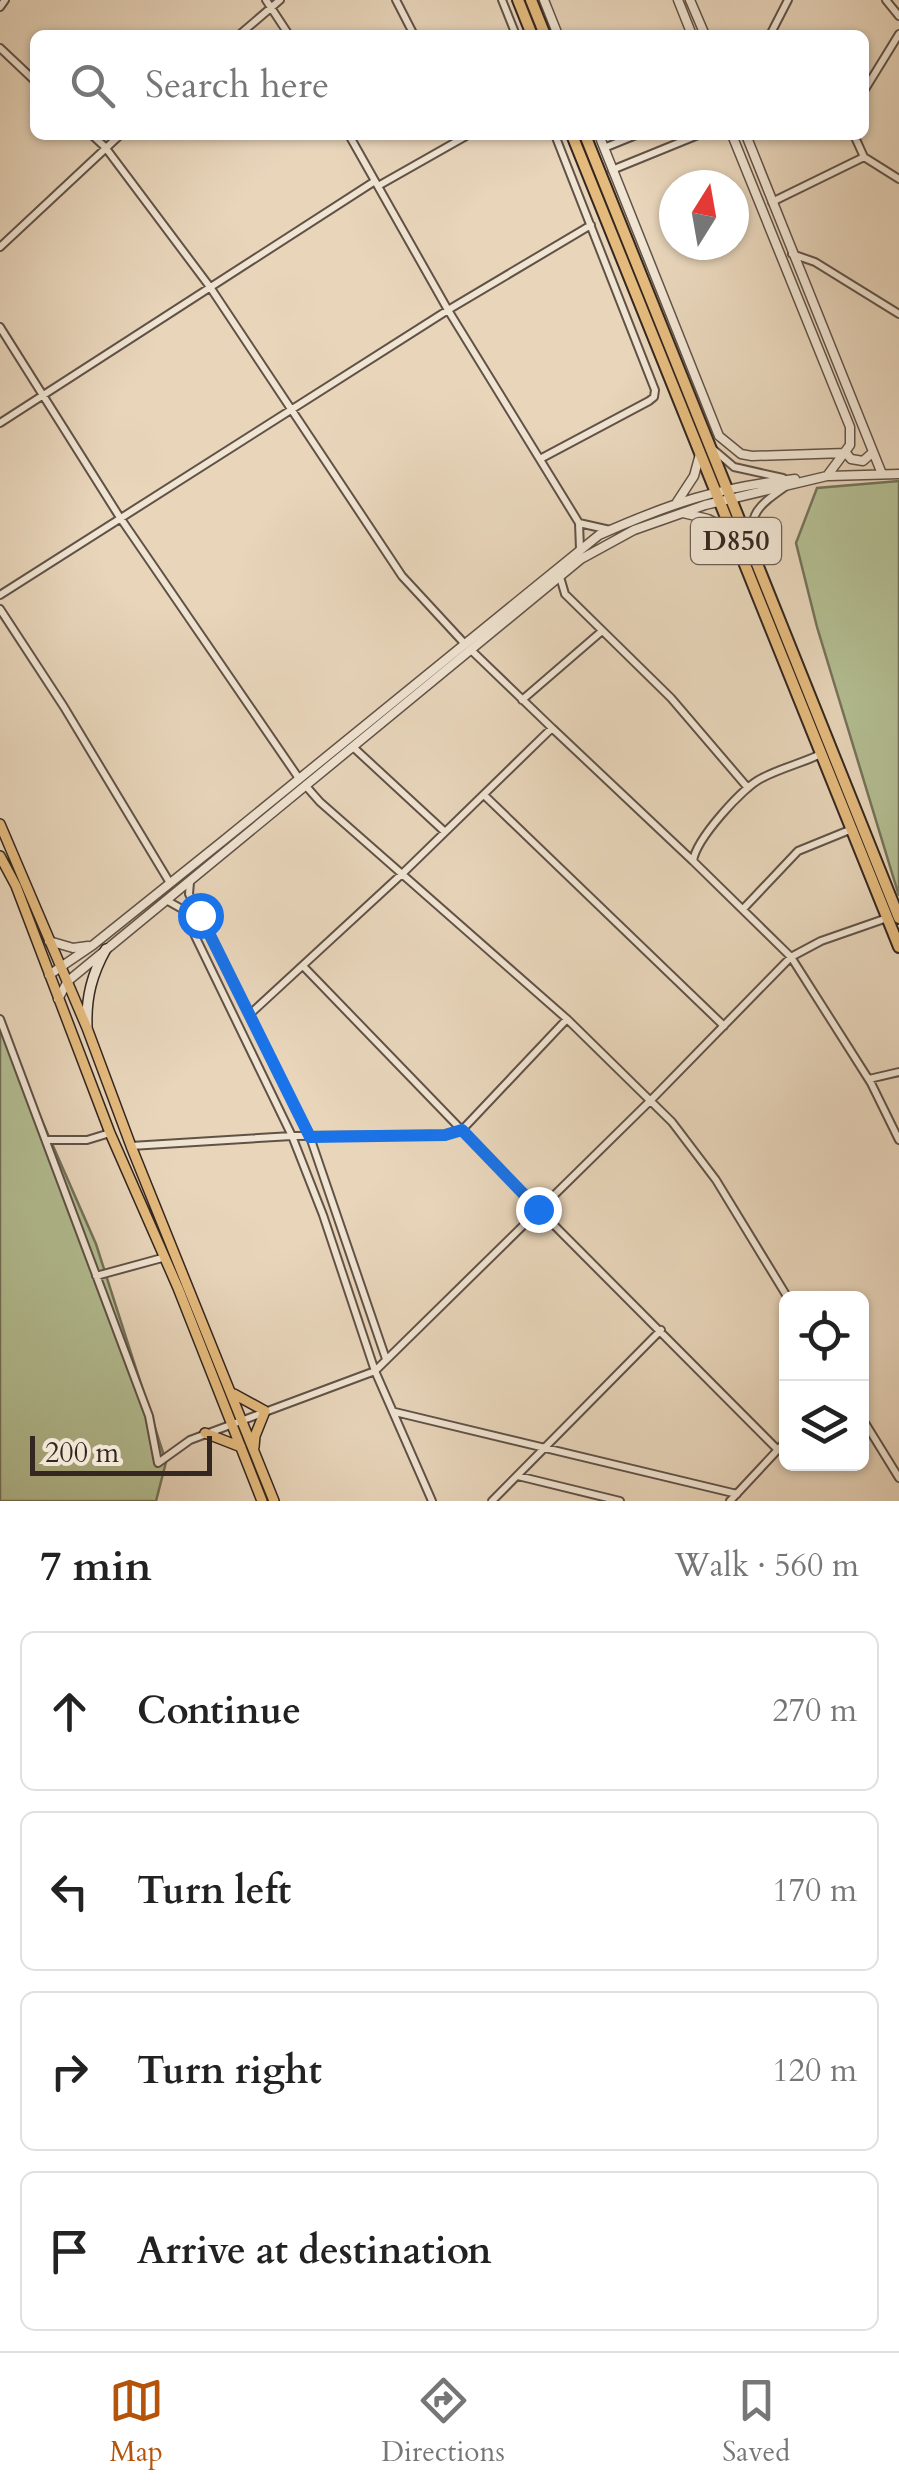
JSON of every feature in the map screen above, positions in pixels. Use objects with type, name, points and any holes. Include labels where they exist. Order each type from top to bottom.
[{"type":"highway","points":[[518,0],[530,30]]},
{"type":"highway","points":[[531,0],[543,30]]},
{"type":"highway","name":"D850","points":[[574,140],[700,454],[755,556],[893,918],[899,947]]},
{"type":"highway","name":"D850","points":[[587,140],[707,440],[732,531],[852,829],[893,918]]},
{"type":"main road","points":[[0,824],[87,1028],[231,1393],[242,1447],[262,1501]]},
{"type":"main road","points":[[0,856],[16,886],[162,1258],[254,1450],[274,1501]]},
{"type":"main road","points":[[87,1028],[92,979],[106,950]]},
{"type":"main road","points":[[231,1393],[265,1410],[254,1450]]},
{"type":"main road","points":[[205,1434],[242,1447]]},
{"type":"street","points":[[0,8],[5,0]]},
{"type":"street","points":[[266,0],[285,30]]},
{"type":"street","points":[[245,30],[280,0]]},
{"type":"street","points":[[396,0],[411,30]]},
{"type":"street","points":[[502,0],[514,30]]},
{"type":"street","points":[[544,0],[556,30]]},
{"type":"street","points":[[678,0],[690,30]]},
{"type":"street","points":[[690,0],[702,30]]},
{"type":"street","points":[[773,30],[788,0]]},
{"type":"street","points":[[886,0],[899,16]]},
{"type":"street","points":[[869,83],[899,34]]},
{"type":"street","points":[[0,48],[30,76]]},
{"type":"street","points":[[97,140],[210,287],[402,576],[522,700],[791,957],[869,1079],[899,1140]]},
{"type":"street","points":[[0,247],[114,140]]},
{"type":"street","points":[[352,140],[448,310],[579,523],[580,549]]},
{"type":"street","points":[[0,423],[376,184],[458,140]]},
{"type":"street","points":[[540,459],[654,398],[654,383],[557,140]]},
{"type":"street","points":[[600,140],[719,436],[742,454],[752,456],[846,453]]},
{"type":"street","points":[[604,148],[624,140]]},
{"type":"street","points":[[612,170],[676,140]]},
{"type":"street","points":[[734,140],[850,427],[850,445],[828,476]]},
{"type":"street","points":[[748,140],[882,474]]},
{"type":"street","points":[[856,140],[864,157],[899,179]]},
{"type":"street","points":[[772,202],[864,157]]},
{"type":"street","points":[[0,595],[448,310],[591,225]]},
{"type":"street","points":[[792,254],[815,262],[899,314]]},
{"type":"street","points":[[0,327],[119,516],[298,778]]},
{"type":"street","points":[[707,440],[734,467],[792,482]]},
{"type":"street","points":[[846,453],[863,462],[872,453]]},
{"type":"street","points":[[677,502],[694,476],[700,454]]},
{"type":"street","points":[[58,998],[68,982],[353,747],[580,549],[611,530],[677,502],[828,476],[899,474]]},
{"type":"street","points":[[755,556],[750,528],[760,506],[792,482]]},
{"type":"street","points":[[49,975],[93,945],[467,646],[609,542],[723,495]]},
{"type":"street","points":[[684,513],[708,518],[732,531]]},
{"type":"street","points":[[579,523],[611,530]]},
{"type":"street","points":[[560,577],[565,594],[671,698],[748,788]]},
{"type":"street","points":[[0,609],[170,883]]},
{"type":"street","points":[[522,700],[602,631]]},
{"type":"street","points":[[250,1014],[552,728]]},
{"type":"street","points":[[353,747],[445,832]]},
{"type":"street","points":[[693,860],[702,839],[748,788],[761,778],[821,754]]},
{"type":"street","points":[[306,785],[320,802],[567,1019],[672,1122],[716,1180],[784,1291]]},
{"type":"street","points":[[484,794],[724,1026]]},
{"type":"street","points":[[744,908],[798,852],[852,829]]},
{"type":"street","points":[[190,880],[189,894],[310,1137],[386,1359]]},
{"type":"street","points":[[166,900],[182,909],[292,1136],[323,1214],[375,1372],[432,1501]]},
{"type":"street","points":[[0,1019],[148,1416],[158,1464],[190,1440],[375,1372],[791,957],[820,941],[893,918]]},
{"type":"street","points":[[47,940],[73,948],[93,945]]},
{"type":"street","points":[[302,966],[778,1450],[730,1501]]},
{"type":"street","points":[[131,1146],[292,1136],[445,1135],[462,1130],[567,1019]]},
{"type":"street","points":[[869,1079],[899,1072]]},
{"type":"street","points":[[48,1140],[87,1140],[110,1132]]},
{"type":"street","points":[[96,1276],[162,1258]]},
{"type":"street","points":[[492,1501],[661,1330]]},
{"type":"street","points":[[394,1412],[738,1494]]},
{"type":"street","points":[[869,1429],[899,1478]]},
{"type":"street","points":[[518,1476],[620,1501]]},
{"type":"green space","points":[[899,481],[899,896],[817,627],[796,543],[817,488]]},
{"type":"green space","points":[[0,1025],[96,1244],[166,1462],[156,1501],[0,1501]]},
{"type":"route","points":[[200,915],[310,1137],[445,1135],[462,1130],[538,1209]]}]
